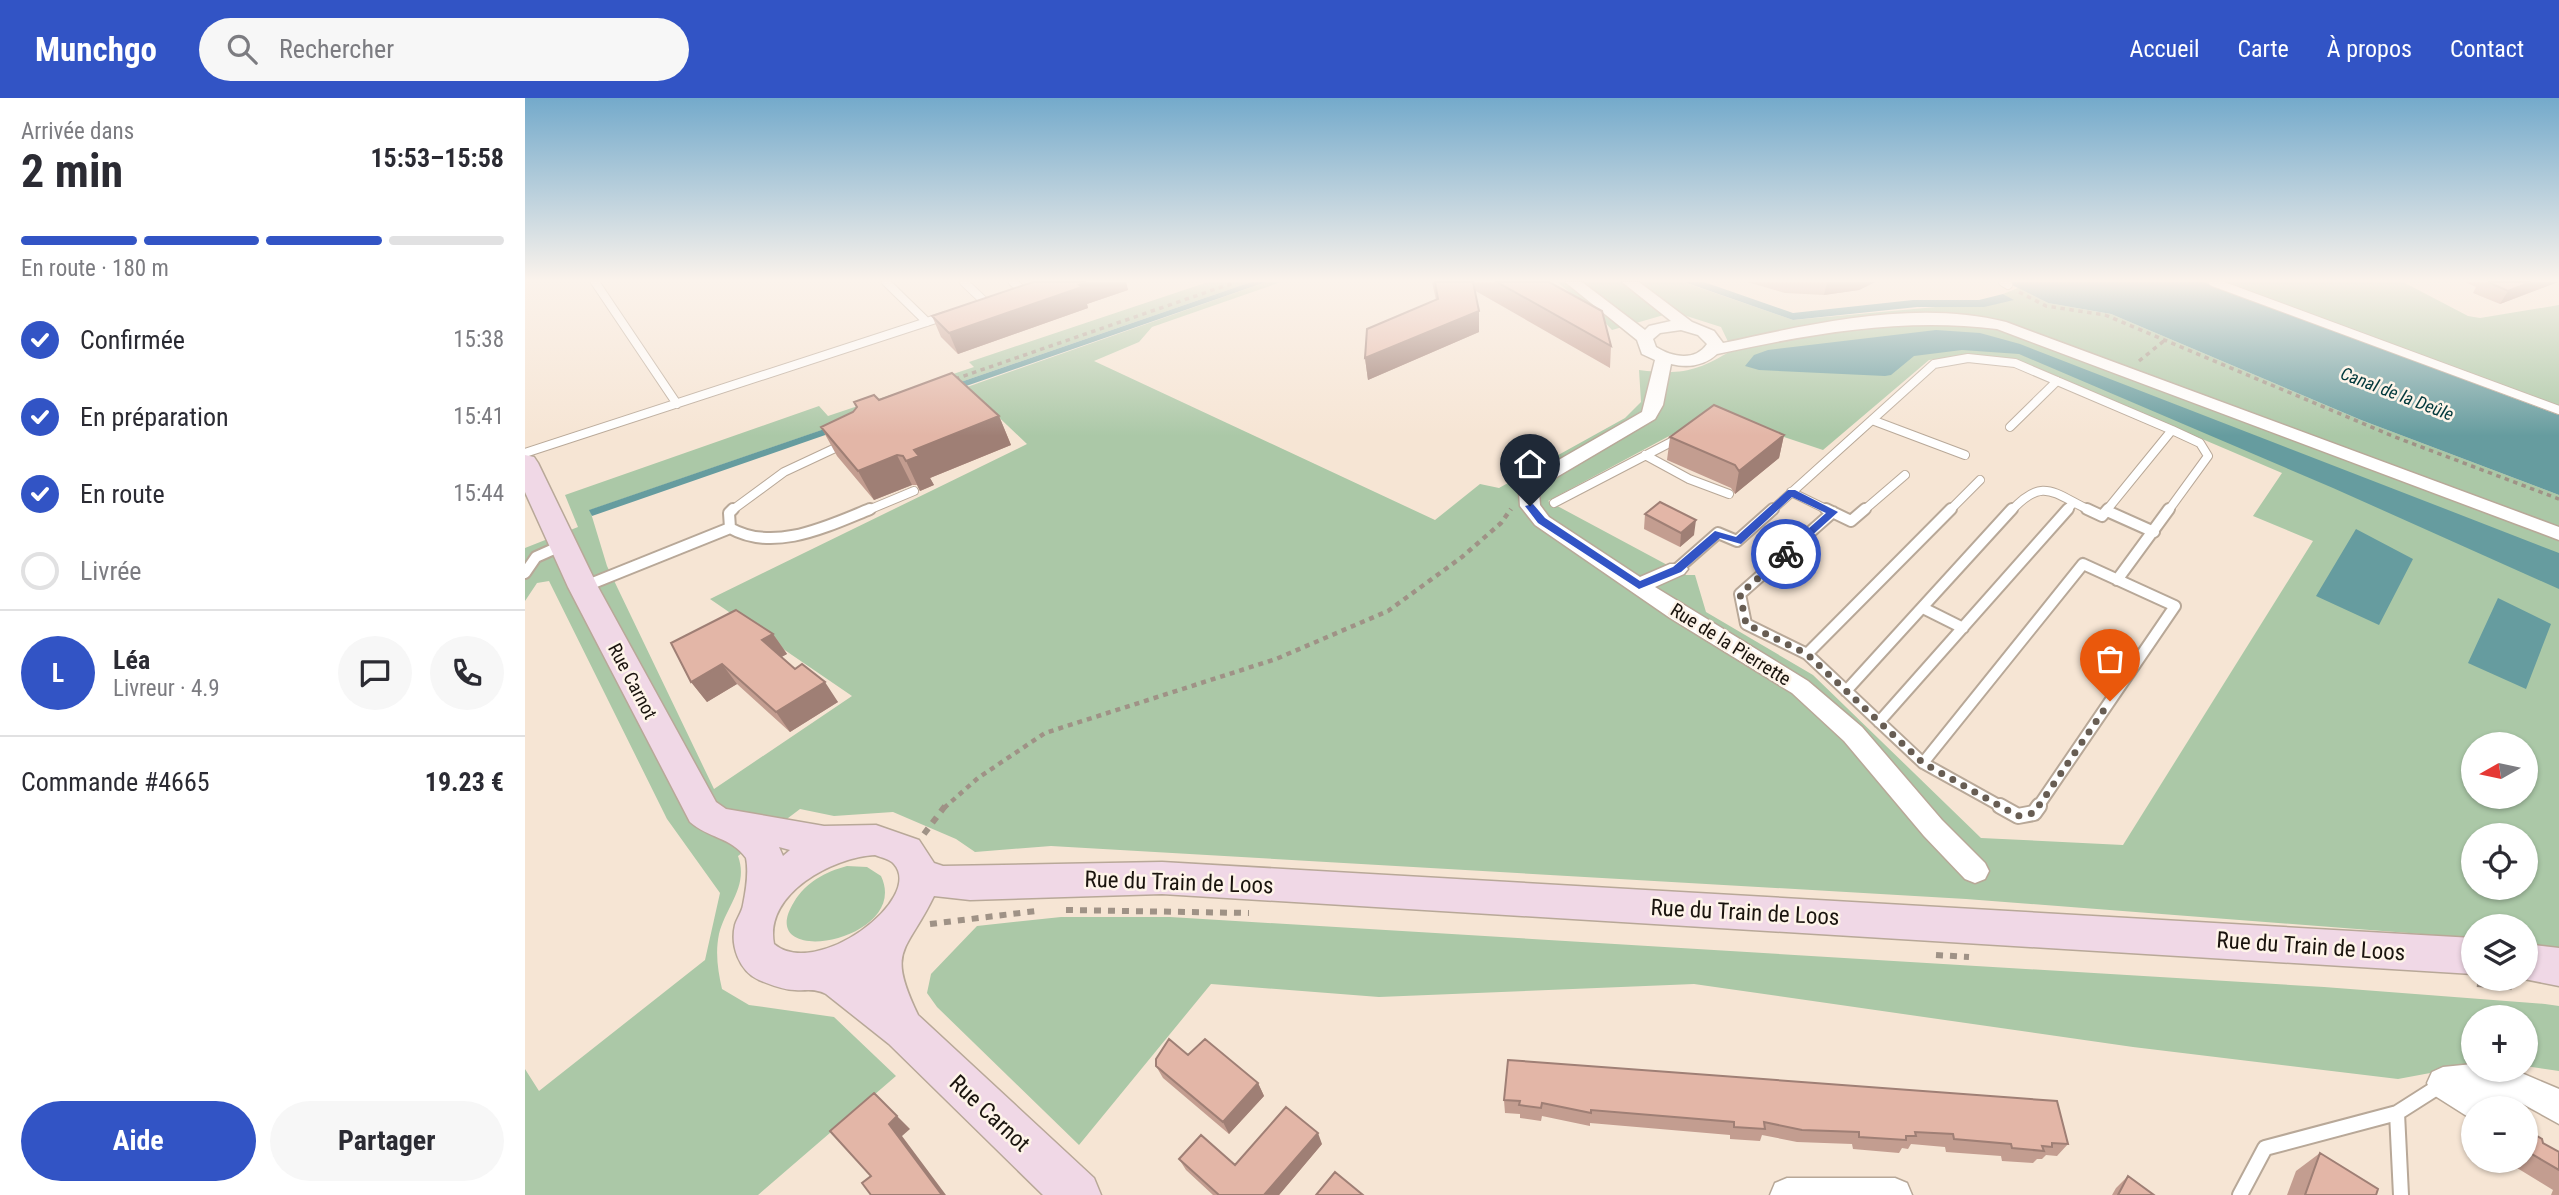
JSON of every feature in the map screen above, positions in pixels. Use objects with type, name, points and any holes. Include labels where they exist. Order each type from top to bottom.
[{"type":"street","points":[[1639,333],[1645,338],[1648,350],[1664,358],[1699,359],[1710,342]]},
{"type":"street","points":[[1645,338],[1650,333]]},
{"type":"street","points":[[1698,333],[1710,342],[1798,333]]},
{"type":"street","points":[[2022,333],[2559,534]]},
{"type":"street","points":[[1545,509],[1528,499],[1529,492],[1543,477],[1649,415],[1654,405],[1664,358]]},
{"type":"street","name":"Rue Carnot","points":[[525,463],[583,587],[699,807],[707,817],[735,826],[769,830],[810,842],[848,843]]},
{"type":"street","name":"Rue de la Pierrette","points":[[1545,509],[1639,586],[1800,687],[1853,734],[1933,828],[1975,871]]},
{"type":"street","points":[[1639,586],[1677,569]]},
{"type":"street","name":"Rue Carnot","points":[[735,826],[754,838],[764,855],[768,876],[762,902]]},
{"type":"street","points":[[876,841],[899,847],[910,855],[918,873],[915,897],[894,929],[850,961],[820,971],[782,970],[762,959],[755,947],[753,933],[762,902],[782,878],[818,853],[848,843],[876,841]]},
{"type":"street","name":"Rue du Train de Loos","points":[[918,873],[954,884],[1162,878],[2461,955]]},
{"type":"street","name":"Rue du Train de Loos","points":[[894,929],[951,901],[1018,883]]},
{"type":"street","name":"Rue Carnot","points":[[894,929],[882,951],[881,986],[904,1030]]},
{"type":"street","points":[[2538,964],[2559,967]]},
{"type":"street","name":"Rue Carnot","points":[[820,971],[840,981],[860,999],[904,1030],[1077,1195]]},
{"type":"street","points":[[2443,1083],[2469,1079],[2504,1081],[2521,1086],[2559,1108]]},
{"type":"street","points":[[2443,1083],[2464,1096]]},
{"type":"street","points":[[1787,1195],[1895,1195]]},
{"type":"lane","points":[[629,333],[677,404]]},
{"type":"lane","points":[[525,453],[893,333]]},
{"type":"lane","points":[[2351,333],[2559,410]]},
{"type":"lane","points":[[1677,569],[1719,533],[1737,541],[1934,364],[1968,358],[2015,363],[2200,443],[2208,456],[2117,580]]},
{"type":"lane","points":[[2010,427],[2057,381]]},
{"type":"lane","points":[[1872,420],[1965,455]]},
{"type":"lane","points":[[1846,691],[2027,493],[2042,489],[2102,516],[2172,430]]},
{"type":"lane","points":[[1545,509],[1689,433]]},
{"type":"lane","points":[[730,528],[729,513],[745,495],[811,457],[854,440]]},
{"type":"lane","points":[[1645,455],[1689,479],[1729,494]]},
{"type":"lane","points":[[1791,492],[1851,521],[1905,475]]},
{"type":"lane","points":[[1807,654],[1979,480]]},
{"type":"lane","points":[[583,587],[730,528],[750,538],[778,538],[820,528],[914,491]]},
{"type":"lane","points":[[1879,722],[2073,503]]},
{"type":"lane","points":[[1833,512],[1740,594],[1746,624],[1807,654],[1923,763],[2018,816],[2034,813],[2175,606],[2083,564],[1923,763]]},
{"type":"lane","points":[[2107,512],[2154,532]]},
{"type":"lane","points":[[525,573],[556,531]]},
{"type":"lane","points":[[1923,608],[1963,628]]},
{"type":"lane","points":[[2241,1195],[2265,1148],[2397,1113],[2443,1083]]},
{"type":"lane","points":[[2397,1113],[2401,1195]]},
{"type":"path","points":[[949,381],[1087,333]]},
{"type":"path","points":[[2149,333],[2395,437],[2559,499]]},
{"type":"path","points":[[2136,364],[2165,340]]},
{"type":"path","points":[[923,835],[937,816],[977,780],[1011,753],[1045,733],[1276,659],[1388,611],[1462,557],[1501,523],[1513,505]]},
{"type":"green space","points":[[1055,333],[1103,333],[590,510],[607,566],[714,789],[852,696],[710,599],[1027,444],[967,387],[1120,333],[1147,333],[1139,342],[1094,361],[1435,520],[1480,484],[1499,488],[1625,418],[1641,402],[1639,370],[1688,370],[1732,350],[1724,333],[2156,333],[2361,420],[2559,495],[2559,952],[2538,948],[2538,914],[2461,914],[2461,937],[1966,899],[1051,846],[975,852],[956,839],[893,812],[834,816],[800,809],[738,856],[741,867],[739,886],[722,924],[718,941],[717,962],[722,989],[749,1005],[834,1017],[896,1076],[758,1195],[525,1195],[525,1069],[539,1091],[705,960],[720,893],[667,819],[549,581],[537,583],[525,601],[525,548],[578,527],[565,495],[819,406],[828,416],[974,367],[969,362]],"holes":[[[1967,355],[2017,360],[2282,473],[2253,516],[2313,541],[2123,845],[1981,838],[1813,675],[1706,612],[1695,575],[1686,575],[1548,501],[1712,413],[1823,450],[1929,360]]]},
{"type":"green space","points":[[2341,333],[2559,333],[2559,415]]},
{"type":"green space","points":[[847,866],[867,867],[881,876],[884,899],[874,917],[856,931],[833,939],[811,941],[794,936],[787,923],[799,895],[817,879]]},
{"type":"green space","points":[[1061,917],[1170,917],[2324,987],[2545,1004],[2559,1006],[2559,1071],[2538,1068],[2538,1005],[2461,1005],[2461,1067],[2398,1079],[2133,1047],[1694,984],[1379,997],[1211,984],[1079,1145],[937,1007],[927,993],[931,974],[977,926]]},
{"type":"water","points":[[1102,333],[1119,333],[592,516],[589,510]]},
{"type":"water","points":[[1909,333],[1981,333],[2020,344],[2559,553],[2559,589],[2333,488],[2019,354],[1962,350],[1914,356],[1891,375],[1885,376],[1759,370],[1745,366],[1754,355],[1768,350]]},
{"type":"water","name":"Canal de la Deûle","points":[[2156,333],[2341,333],[2559,415],[2559,495],[2361,420]]},
{"type":"water","points":[[2356,529],[2413,559],[2379,625],[2316,596]]},
{"type":"water","points":[[2498,598],[2551,624],[2526,689],[2468,663]]},
{"type":"building","points":[[1367,333],[1425,333],[1365,358]]},
{"type":"building","points":[[1588,333],[1608,333],[1611,346]]},
{"type":"building","points":[[952,373],[999,416],[914,450],[919,456],[906,461],[903,456],[897,455],[858,471],[821,427],[853,412],[857,407],[854,402],[874,395],[879,400]]},
{"type":"building","points":[[1714,405],[1784,435],[1739,471],[1735,465],[1670,437]]},
{"type":"building","points":[[1660,502],[1696,520],[1681,533],[1645,514]]},
{"type":"building","points":[[736,610],[773,634],[762,640],[795,669],[802,664],[825,682],[776,712],[722,664],[691,682],[671,643]]},
{"type":"building","points":[[1169,1039],[1188,1055],[1205,1039],[1258,1083],[1223,1122],[1156,1066],[1156,1059]]},
{"type":"building","points":[[1508,1060],[2057,1101],[2068,1144],[2052,1143],[2052,1147],[2042,1146],[2044,1151],[2012,1148],[2011,1144],[1954,1139],[1953,1134],[1915,1132],[1916,1136],[1906,1136],[1906,1140],[1859,1137],[1859,1132],[1802,1130],[1764,1122],[1765,1129],[1734,1127],[1734,1122],[1591,1110],[1591,1113],[1542,1103],[1541,1108],[1519,1105],[1520,1101],[1504,1100]]},
{"type":"building","points":[[874,1093],[897,1116],[889,1124],[942,1195],[871,1195],[862,1183],[871,1176],[830,1131]]},
{"type":"building","points":[[1286,1107],[1318,1133],[1264,1195],[1219,1195],[1179,1159],[1201,1135],[1235,1165]]},
{"type":"building","points":[[2538,1137],[2543,1143],[2559,1152],[2559,1170],[2538,1158]]},
{"type":"building","points":[[2320,1153],[2378,1189],[2376,1195],[2305,1195]]},
{"type":"building","points":[[1335,1172],[1363,1195],[1316,1195]]},
{"type":"building","points":[[2128,1176],[2154,1195],[2118,1195]]},
{"type":"way so far","points":[[1786,554],[1740,594],[1746,624],[1807,654],[1923,763],[2018,816],[2034,813],[2110,701]]},
{"type":"route","points":[[1530,506],[1542,521],[1639,586],[1677,569],[1719,533],[1737,541],[1791,492],[1833,512],[1786,554]]}]
